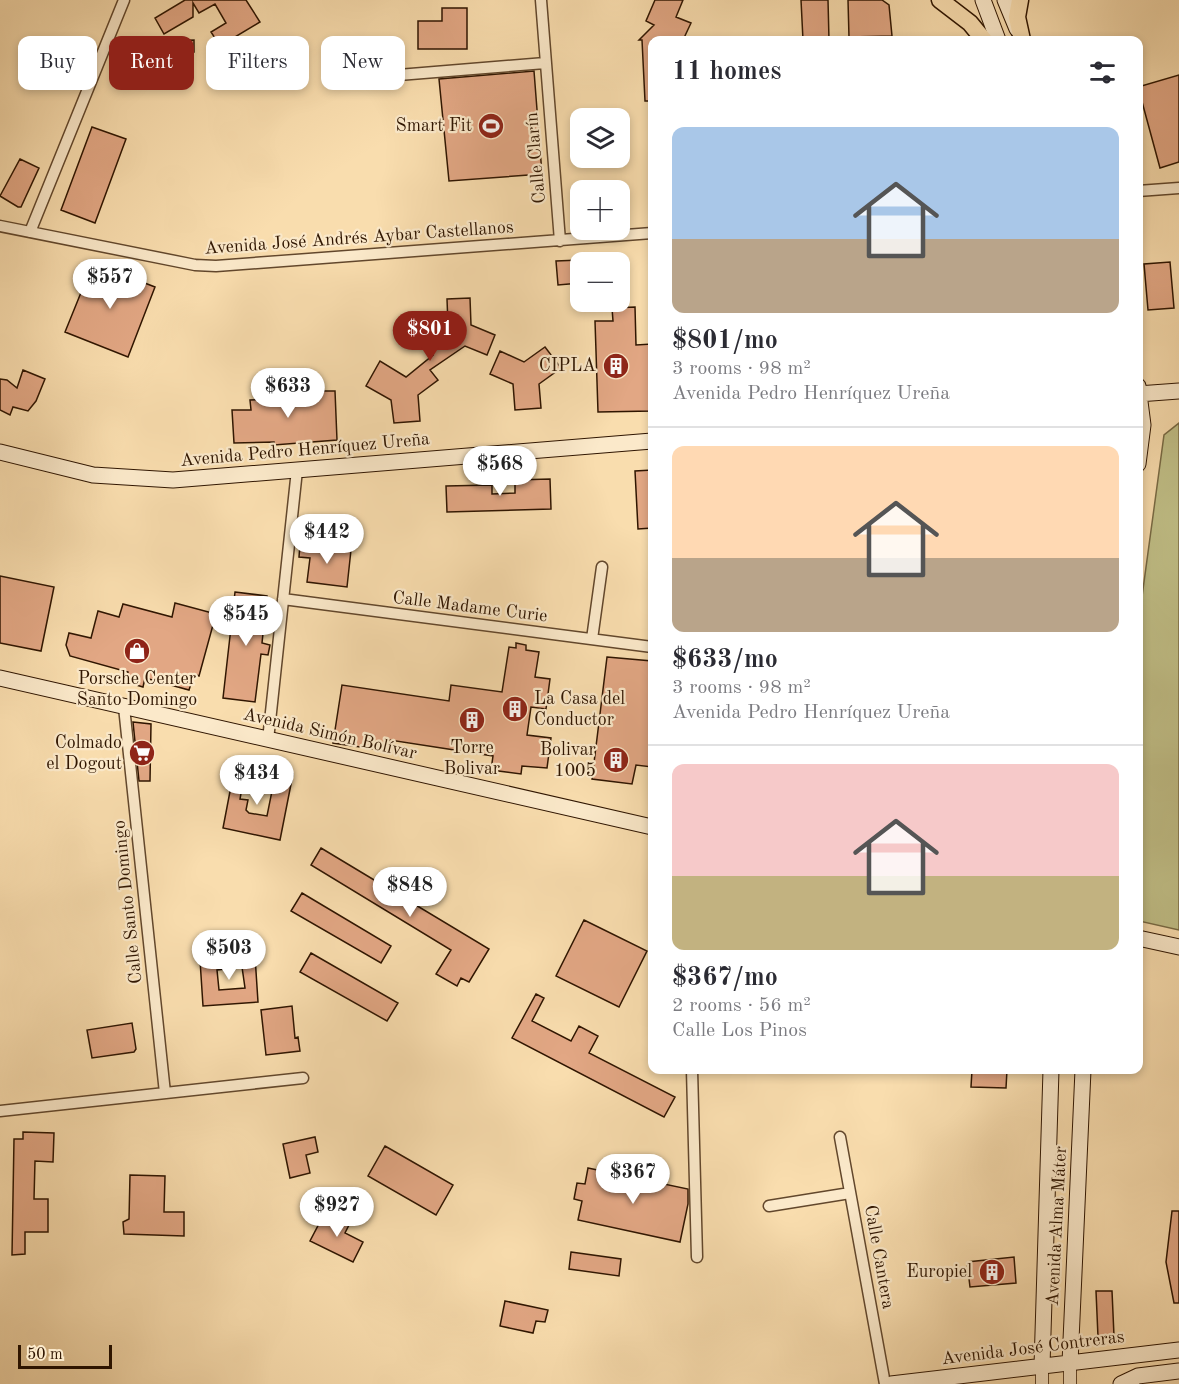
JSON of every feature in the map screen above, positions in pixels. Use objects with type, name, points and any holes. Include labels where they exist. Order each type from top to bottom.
[{"type":"main road","points":[[940,0],[970,23],[981,36]]},
{"type":"main road","points":[[983,0],[996,36]]},
{"type":"main road","points":[[1005,0],[1020,36]]},
{"type":"main road","points":[[1020,0],[1017,17],[1021,36]]},
{"type":"main road","points":[[1143,391],[1179,391]]},
{"type":"main road","name":"Avenida Pedro Henríquez Ureña","points":[[0,452],[93,475],[150,480],[648,441]]},
{"type":"main road","name":"Avenida Simón Bolívar","points":[[0,678],[648,826]]},
{"type":"main road","points":[[1143,939],[1179,947]]},
{"type":"main road","name":"Avenida Alma Máter","points":[[1042,1366],[1051,1074]]},
{"type":"main road","name":"Avenida Alma Máter","points":[[1070,1363],[1083,1074]]},
{"type":"main road","name":"Avenida José Contreras","points":[[891,1384],[1179,1350]]},
{"type":"main road","points":[[1121,1384],[1138,1376],[1179,1371]]},
{"type":"street","points":[[30,232],[124,0]]},
{"type":"street","name":"Calle Clarín","points":[[541,0],[560,241]]},
{"type":"street","points":[[405,74],[545,63]]},
{"type":"street","points":[[1143,191],[1179,188]]},
{"type":"street","name":"Avenida José Andrés Aybar Castellanos","points":[[0,226],[195,265],[216,266],[648,233]]},
{"type":"street","points":[[268,740],[297,470]]},
{"type":"street","points":[[592,639],[602,567]]},
{"type":"street","name":"Calle Madame Curie","points":[[283,599],[648,646]]},
{"type":"street","name":"Calle Santo Domingo","points":[[124,707],[165,1093]]},
{"type":"street","points":[[692,1074],[697,1257]]},
{"type":"street","points":[[0,1111],[303,1078]]},
{"type":"street","name":"Calle Cantera","points":[[840,1137],[885,1384]]},
{"type":"street","points":[[769,1206],[850,1193]]},
{"type":"street","name":"Avenida Alma Máter","points":[[1070,1363],[1070,1384]]},
{"type":"street","name":"Avenida Alma Máter","points":[[1042,1366],[1042,1384]]},
{"type":"shaded area","points":[[1179,423],[1179,930],[1143,922],[1143,589],[1164,435]]},
{"type":"building","points":[[185,0],[246,0],[260,22],[237,36],[214,36],[211,32],[226,23],[215,4],[199,13],[193,3],[193,17],[164,34],[155,18]]},
{"type":"building","points":[[655,0],[683,0],[676,17],[691,23],[685,36],[648,36],[648,101],[645,101],[642,40],[639,40],[654,25],[646,21]]},
{"type":"building","points":[[801,0],[828,0],[829,36],[803,36]]},
{"type":"building","points":[[848,0],[882,0],[889,5],[892,36],[849,36]]},
{"type":"building","points":[[442,8],[467,8],[467,49],[418,49],[418,21],[442,21]]},
{"type":"building","name":"Smart Fit","points":[[534,71],[542,174],[449,181],[439,79]]},
{"type":"building","points":[[1179,75],[1179,162],[1160,168],[1143,105],[1143,86]]},
{"type":"building","points":[[92,127],[126,139],[95,223],[61,210]]},
{"type":"building","points":[[20,159],[39,168],[21,207],[18,207],[0,196]]},
{"type":"building","points":[[570,260],[570,284],[558,285],[556,261]]},
{"type":"building","points":[[1170,262],[1174,308],[1148,310],[1144,264]]},
{"type":"building","points":[[93,263],[155,287],[128,357],[65,332]]},
{"type":"building","points":[[470,298],[471,325],[495,335],[487,355],[465,346],[430,370],[438,380],[418,395],[420,421],[394,423],[391,400],[366,386],[380,361],[406,377],[433,355],[424,342],[448,325],[447,299]]},
{"type":"building","name":"CIPLA","points":[[630,307],[635,307],[636,345],[648,344],[648,411],[598,412],[595,321],[613,321],[612,312],[630,312]]},
{"type":"building","points":[[545,347],[561,368],[539,384],[541,408],[515,410],[513,384],[490,374],[500,351],[524,362]]},
{"type":"building","points":[[23,370],[45,379],[36,401],[28,411],[13,407],[10,415],[0,410],[0,379],[7,380],[17,388]]},
{"type":"building","points":[[272,391],[335,391],[337,440],[274,445],[274,442],[234,443],[232,410],[251,410],[250,400],[272,399]]},
{"type":"building","points":[[648,470],[648,528],[638,529],[635,471]]},
{"type":"building","points":[[550,479],[551,509],[447,512],[446,486],[492,485],[492,494],[515,493],[515,480]]},
{"type":"building","points":[[300,545],[351,550],[347,587],[307,582],[310,558],[299,557]]},
{"type":"building","points":[[0,576],[54,587],[41,651],[0,643]]},
{"type":"building","points":[[235,592],[267,596],[262,643],[270,645],[268,655],[261,654],[255,702],[223,698]]},
{"type":"building","name":"Porsche Center Santo Domingo","points":[[175,603],[216,614],[199,676],[194,674],[189,690],[145,678],[143,687],[126,682],[128,672],[70,656],[66,645],[69,633],[91,638],[98,611],[119,617],[123,604],[172,617]]},
{"type":"building","points":[[516,643],[526,645],[526,650],[539,652],[535,677],[550,679],[546,709],[531,707],[527,735],[551,738],[547,768],[522,766],[521,774],[491,770],[493,756],[390,740],[388,751],[333,743],[342,685],[449,701],[451,685],[502,692],[509,647],[516,648]]},
{"type":"building","points":[[607,657],[648,661],[648,766],[636,765],[632,784],[592,779]]},
{"type":"building","name":"Colmado el Dogout","points":[[133,722],[151,724],[150,781],[139,781]]},
{"type":"building","points":[[226,763],[246,767],[244,776],[249,779],[243,782],[240,799],[248,800],[246,810],[249,813],[267,816],[276,771],[293,774],[280,840],[223,828],[232,781],[227,780]]},
{"type":"building","points":[[321,848],[489,949],[469,982],[461,978],[457,986],[436,974],[451,950],[311,865]]},
{"type":"building","points":[[302,893],[391,946],[381,963],[291,911]]},
{"type":"building","points":[[584,920],[647,951],[619,1007],[556,976]]},
{"type":"building","points":[[311,953],[398,1003],[387,1021],[300,972]]},
{"type":"building","points":[[255,956],[258,1002],[203,1006],[200,960]],"holes":[[[242,967],[245,988],[219,990],[217,970]]]},
{"type":"building","points":[[536,994],[544,998],[532,1021],[571,1041],[579,1026],[598,1036],[589,1053],[675,1097],[664,1117],[512,1038]]},
{"type":"building","points":[[292,1006],[295,1038],[298,1037],[300,1051],[266,1055],[261,1010]]},
{"type":"building","points":[[132,1023],[136,1049],[134,1052],[92,1058],[87,1030]]},
{"type":"building","points":[[972,1074],[1007,1074],[1006,1088],[971,1087]]},
{"type":"building","points":[[23,1132],[54,1133],[53,1162],[35,1161],[34,1199],[48,1199],[48,1232],[25,1232],[25,1254],[12,1255],[14,1139],[23,1139]]},
{"type":"building","points":[[315,1137],[318,1152],[306,1155],[310,1173],[290,1178],[283,1144]]},
{"type":"building","points":[[385,1146],[453,1185],[436,1215],[368,1176]]},
{"type":"building","points":[[588,1168],[688,1189],[688,1204],[680,1242],[578,1220],[582,1201],[574,1199],[577,1183],[585,1184]]},
{"type":"building","points":[[130,1175],[165,1176],[164,1212],[184,1212],[184,1236],[124,1234],[123,1222],[129,1219]]},
{"type":"building","points":[[1172,1211],[1179,1211],[1179,1303],[1174,1303],[1166,1262]]},
{"type":"building","points":[[335,1212],[351,1221],[345,1233],[363,1242],[353,1262],[310,1241],[321,1220],[329,1224]]},
{"type":"building","points":[[571,1252],[621,1259],[619,1276],[569,1269]]},
{"type":"building","name":"Europiel","points":[[1014,1257],[1016,1283],[970,1287],[967,1262]]},
{"type":"building","points":[[1096,1291],[1112,1291],[1114,1336],[1098,1337]]},
{"type":"building","points":[[505,1301],[548,1310],[545,1322],[536,1321],[533,1333],[500,1326]]},
{"type":"place","name":"Smart Fit","points":[[491,126]]},
{"type":"place","name":"CIPLA","points":[[616,366]]},
{"type":"place","name":"Porsche Center Santo Domingo","points":[[137,651]]},
{"type":"place","name":"La Casa del Conductor","points":[[515,709]]},
{"type":"place","name":"Torre Bolivar","points":[[472,720]]},
{"type":"place","name":"Colmado el Dogout","points":[[142,753]]},
{"type":"place","name":"Bolivar 1005","points":[[616,760]]},
{"type":"place","name":"Europiel","points":[[992,1272]]}]
